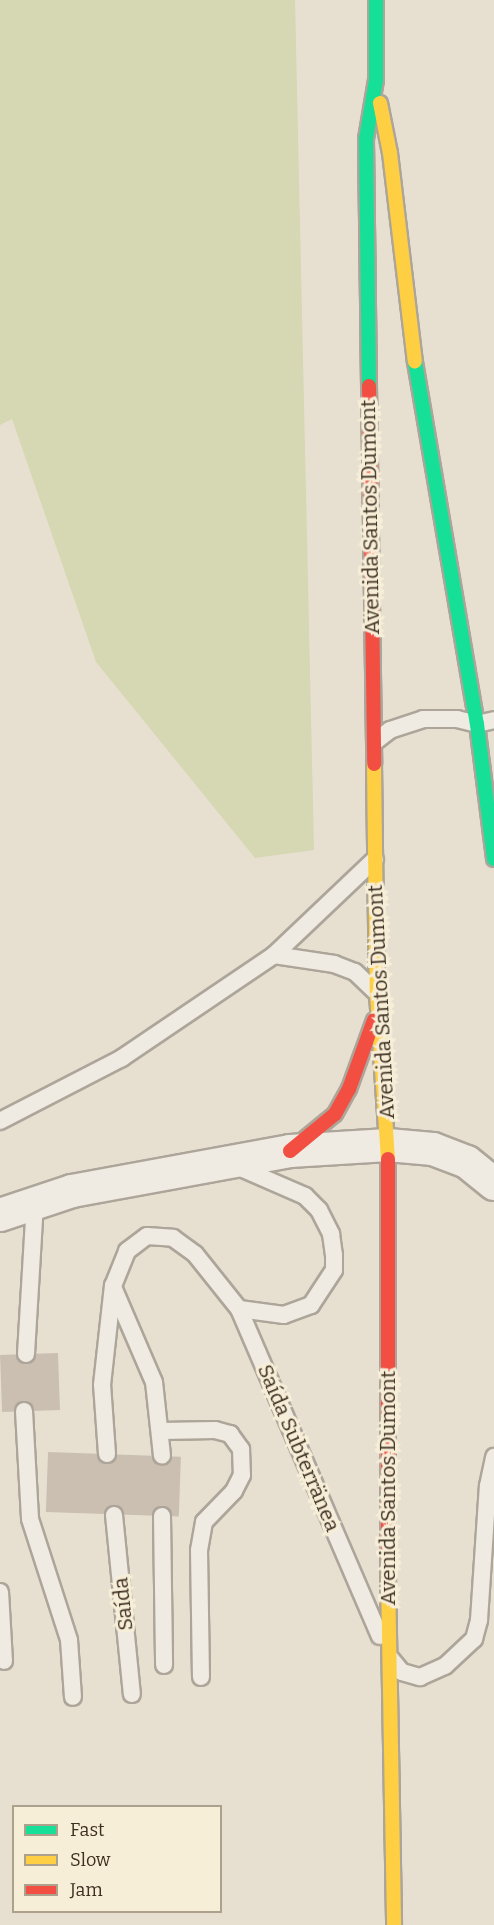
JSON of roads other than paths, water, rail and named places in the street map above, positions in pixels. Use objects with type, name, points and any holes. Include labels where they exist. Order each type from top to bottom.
[{"type":"main road","name":"Avenida Santos Dumont","points":[[376,0],[376,80],[366,140],[371,647],[376,741],[375,859],[378,1000],[388,1145],[388,1654],[394,1925]]},
{"type":"main road","name":"Avenida Santos Dumont","points":[[376,80],[390,153],[415,360],[477,724],[494,859]]},
{"type":"main road","points":[[290,1151],[335,1114],[349,1089],[378,1000]]},
{"type":"street","points":[[0,1215],[35,1201],[290,1151],[388,1145],[433,1149],[467,1162],[494,1184]]},
{"type":"lane","points":[[376,741],[390,730],[423,719],[457,719],[477,724],[494,720]]},
{"type":"lane","points":[[0,1120],[122,1058],[274,955],[375,859]]},
{"type":"lane","points":[[274,955],[334,964],[355,972],[378,1000]]},
{"type":"lane","points":[[229,1163],[305,1196],[319,1210],[331,1234],[334,1255],[334,1270],[311,1305],[284,1315],[239,1309]]},
{"type":"lane","points":[[26,1354],[35,1201]]},
{"type":"lane","name":"Saída Subterränea","points":[[113,1286],[127,1251],[147,1236],[173,1238],[195,1254],[239,1309],[388,1654],[402,1672],[420,1677],[445,1666],[474,1639],[494,1457]]},
{"type":"lane","points":[[113,1286],[154,1382],[162,1456]]},
{"type":"lane","points":[[107,1454],[102,1385],[113,1286]]},
{"type":"lane","points":[[24,1412],[30,1519],[69,1640],[73,1697]]},
{"type":"lane","points":[[161,1431],[214,1430],[230,1434],[241,1449],[242,1475],[234,1491],[204,1522],[199,1550],[201,1677]]},
{"type":"lane","name":"Saída","points":[[114,1515],[132,1694]]},
{"type":"lane","points":[[162,1516],[164,1665]]},
{"type":"lane","points":[[0,1592],[4,1661]]}]
